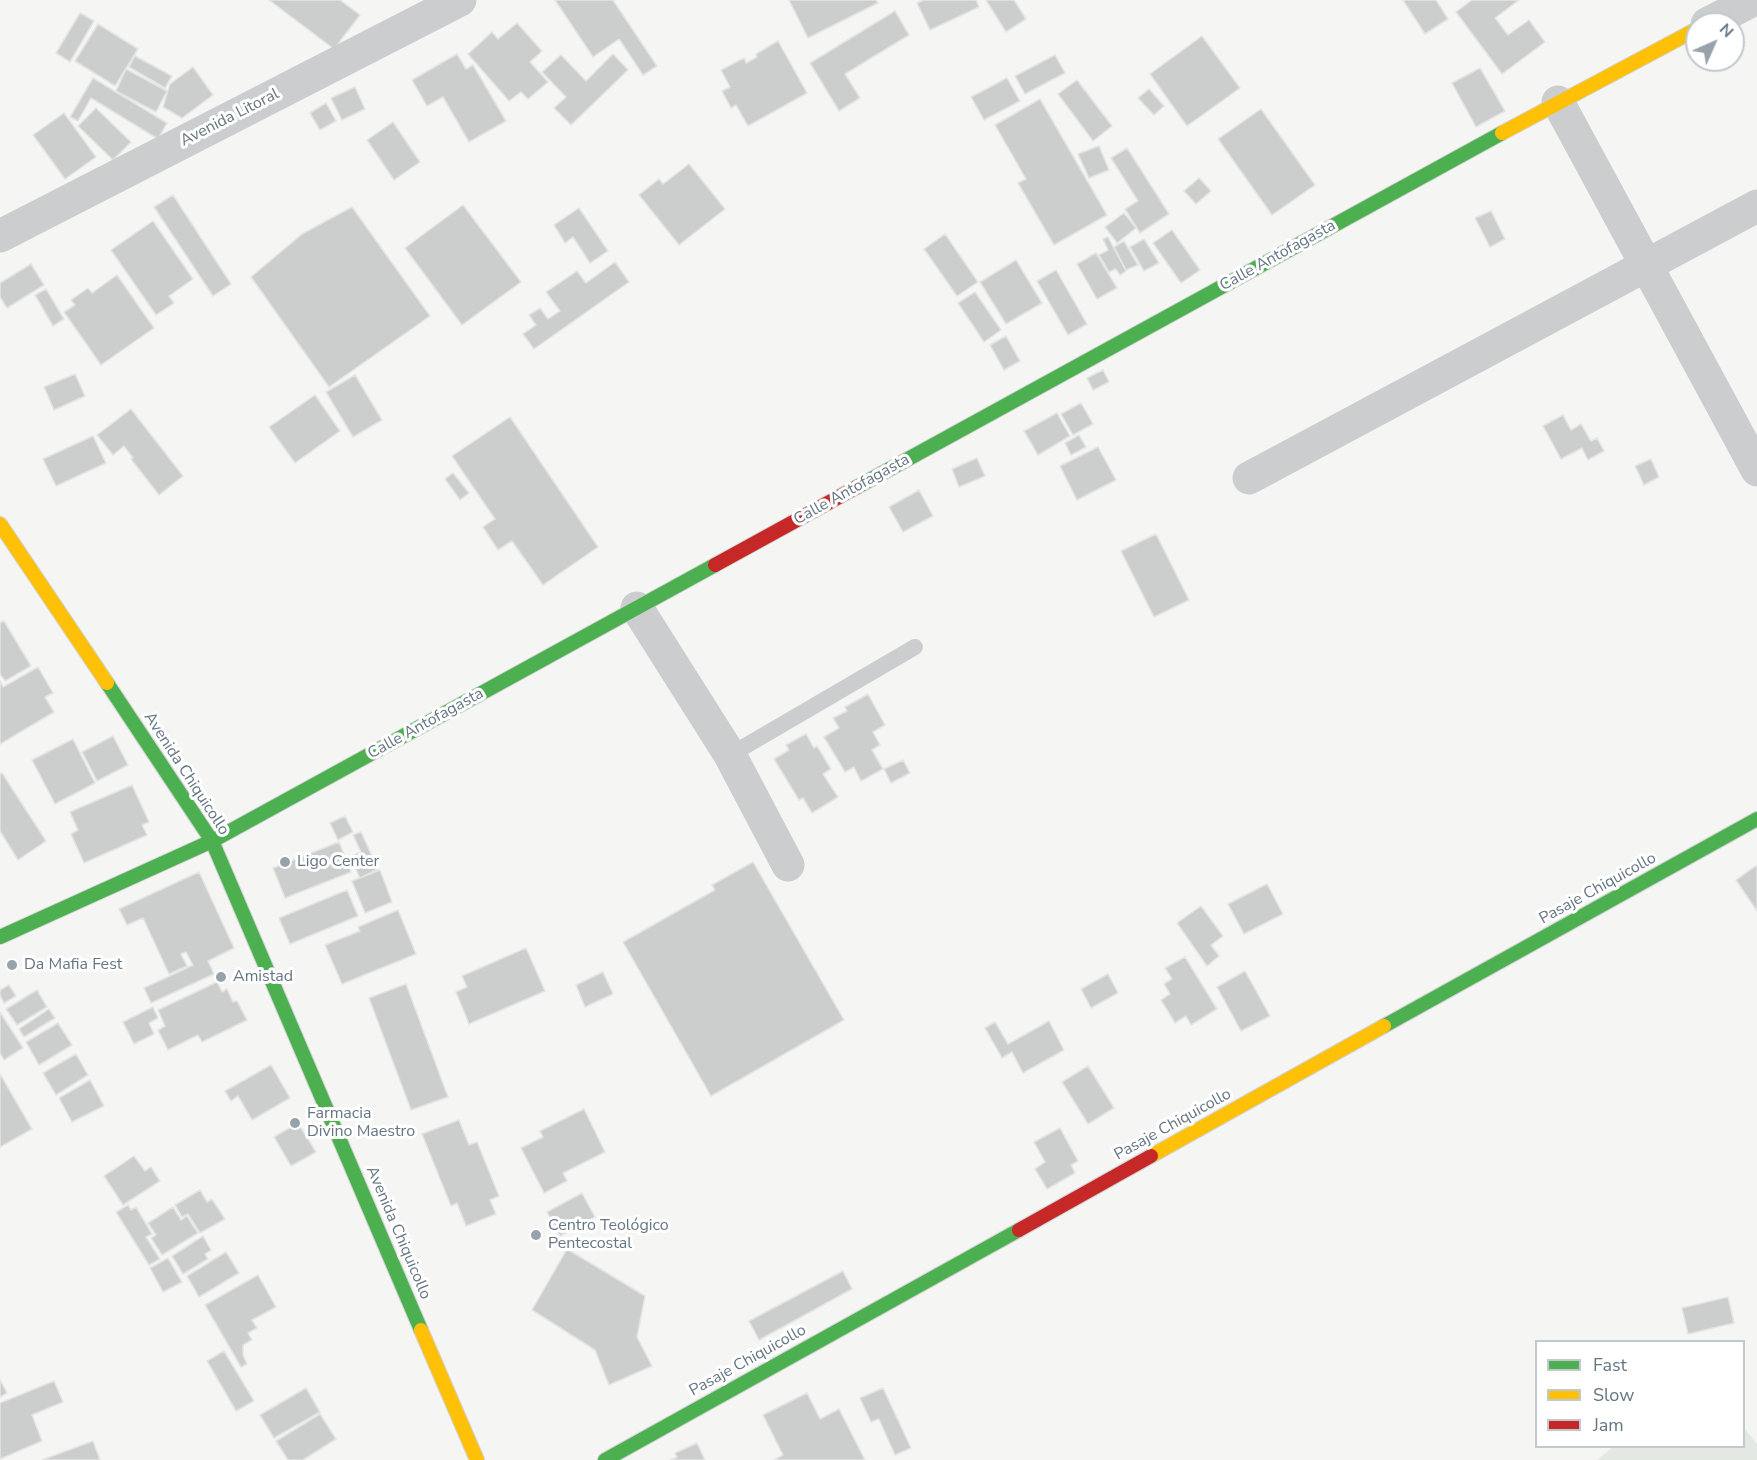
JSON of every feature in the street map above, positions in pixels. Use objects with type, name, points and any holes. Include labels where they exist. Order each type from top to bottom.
[{"type":"street","name":"Avenida Litoral","points":[[0,236],[460,0]]},
{"type":"street","points":[[1730,12],[1753,0]]},
{"type":"street","name":"Calle Antofagasta","points":[[0,937],[212,841],[1558,102],[1685,35]]},
{"type":"street","points":[[1558,102],[1757,470]]},
{"type":"street","points":[[1249,478],[1757,206]]},
{"type":"street","name":"Avenida Chiquicollo","points":[[0,524],[212,841],[477,1460]]},
{"type":"street","points":[[637,608],[730,755],[788,865]]},
{"type":"street","name":"Pasaje Chiquicollo","points":[[605,1460],[1757,819]]},
{"type":"lane","points":[[730,755],[915,647]]},
{"type":"shaded area","points":[[1745,1429],[1757,1444],[1757,1460],[1597,1460],[1612,1448],[1745,1448]]},
{"type":"building","points":[[269,0],[340,0],[360,15],[334,49]]},
{"type":"building","points":[[555,0],[613,0],[657,66],[643,75],[619,39],[593,57]]},
{"type":"building","points":[[789,0],[876,0],[878,3],[808,38]]},
{"type":"building","points":[[924,0],[976,0],[979,7],[930,30],[917,3]]},
{"type":"building","points":[[986,0],[1014,0],[1026,19],[1006,32]]},
{"type":"building","points":[[1403,0],[1436,0],[1448,19],[1425,34]]},
{"type":"building","points":[[1472,0],[1519,0],[1495,18],[1508,35],[1529,20],[1545,42],[1502,74],[1456,12]]},
{"type":"building","points":[[895,11],[909,35],[845,74],[860,98],[839,111],[810,63]]},
{"type":"building","points":[[80,13],[94,21],[70,62],[56,53]]},
{"type":"building","points":[[517,23],[542,51],[530,62],[548,82],[528,99],[521,92],[509,101],[468,54],[492,32],[498,39]]},
{"type":"building","points":[[98,24],[138,49],[115,86],[75,61]]},
{"type":"building","points":[[1202,36],[1240,88],[1187,126],[1150,74]]},
{"type":"building","points":[[778,41],[807,93],[748,126],[736,105],[731,108],[722,91],[730,87],[721,70],[744,58],[746,63]]},
{"type":"building","points":[[457,54],[466,69],[473,65],[506,121],[469,142],[443,97],[427,106],[412,80]]},
{"type":"building","points":[[613,54],[628,70],[571,125],[554,108],[566,97],[542,72],[561,55],[586,81]]},
{"type":"building","points":[[1055,55],[1065,73],[1025,94],[1015,76]]},
{"type":"building","points":[[135,56],[172,76],[165,88],[129,67]]},
{"type":"building","points":[[193,67],[213,95],[182,118],[163,107],[170,84]]},
{"type":"building","points":[[1480,68],[1505,111],[1476,127],[1452,83]]},
{"type":"building","points":[[126,69],[167,91],[156,112],[116,91]]},
{"type":"building","points":[[93,78],[167,123],[158,139],[91,98],[78,121],[70,117]]},
{"type":"building","points":[[1007,78],[1020,101],[984,120],[971,97]]},
{"type":"building","points":[[1077,80],[1112,126],[1093,141],[1058,94]]},
{"type":"building","points":[[355,87],[365,109],[342,120],[331,98]]},
{"type":"building","points":[[1149,89],[1164,106],[1154,115],[1138,98]]},
{"type":"building","points":[[1040,99],[1107,215],[1054,245],[1018,183],[1026,179],[995,125]]},
{"type":"building","points":[[326,103],[336,121],[320,130],[310,113]]},
{"type":"building","points":[[96,108],[131,142],[113,160],[78,126]]},
{"type":"building","points":[[1261,109],[1315,185],[1272,215],[1218,139]]},
{"type":"building","points":[[64,113],[96,157],[65,179],[33,135]]},
{"type":"building","points":[[393,122],[420,162],[394,180],[367,140]]},
{"type":"building","points":[[1099,146],[1109,170],[1089,178],[1078,154]]},
{"type":"building","points":[[1127,148],[1169,214],[1140,233],[1125,209],[1138,201],[1111,158]]},
{"type":"building","points":[[689,164],[725,209],[679,245],[639,195],[659,179],[663,184]]},
{"type":"building","points":[[1199,178],[1211,191],[1196,204],[1184,191]]},
{"type":"building","points":[[173,195],[231,284],[213,296],[154,207]]},
{"type":"building","points":[[463,205],[521,282],[462,325],[405,248]]},
{"type":"building","points":[[352,207],[430,316],[329,387],[251,277],[302,234]]},
{"type":"building","points":[[579,208],[608,251],[590,263],[573,237],[565,243],[554,225]]},
{"type":"building","points":[[1491,211],[1505,239],[1490,247],[1475,218]]},
{"type":"building","points":[[1124,213],[1136,228],[1117,243],[1105,227]]},
{"type":"building","points":[[153,221],[193,279],[169,296],[174,303],[156,315],[111,250]]},
{"type":"building","points":[[1172,230],[1200,270],[1181,283],[1153,243]]},
{"type":"building","points":[[945,234],[978,282],[957,296],[924,249]]},
{"type":"building","points":[[1108,237],[1126,271],[1120,275],[1116,269],[1109,272],[1099,255],[1108,250],[1103,239]]},
{"type":"building","points":[[1144,239],[1159,263],[1144,271],[1130,247]]},
{"type":"building","points":[[1124,241],[1138,265],[1126,270],[1114,247]]},
{"type":"building","points":[[1096,253],[1117,288],[1097,299],[1077,264]]},
{"type":"building","points":[[1016,260],[1042,303],[1006,324],[980,282]]},
{"type":"building","points":[[615,262],[629,282],[534,349],[523,334],[536,325],[529,315],[540,308],[548,319],[560,311],[546,292],[577,271],[586,283]]},
{"type":"building","points":[[31,264],[44,285],[7,308],[0,297],[0,283]]},
{"type":"building","points":[[1056,270],[1087,324],[1068,335],[1037,281]]},
{"type":"building","points":[[117,275],[154,328],[101,365],[64,312],[75,305],[71,300],[88,288],[92,293]]},
{"type":"building","points":[[46,289],[64,319],[53,326],[35,295]]},
{"type":"building","points":[[975,292],[1001,330],[984,342],[958,303]]},
{"type":"building","points":[[1006,336],[1020,361],[1004,370],[990,345]]},
{"type":"building","points":[[1103,370],[1109,382],[1093,390],[1087,378]]},
{"type":"building","points":[[75,374],[85,396],[54,410],[44,387]]},
{"type":"building","points":[[355,375],[382,420],[353,437],[326,392]]},
{"type":"building","points":[[315,395],[340,431],[295,463],[269,427]]},
{"type":"building","points":[[1081,403],[1093,424],[1073,435],[1061,414]]},
{"type":"building","points":[[131,409],[183,476],[159,495],[131,459],[133,458],[124,446],[113,455],[97,435]]},
{"type":"building","points":[[1057,413],[1070,436],[1038,455],[1024,431]]},
{"type":"building","points":[[1563,415],[1571,430],[1581,424],[1591,441],[1597,438],[1604,451],[1588,460],[1582,448],[1561,459],[1543,426]]},
{"type":"building","points":[[510,417],[598,547],[543,585],[512,541],[498,550],[483,527],[495,519],[452,456]]},
{"type":"building","points":[[1079,435],[1086,447],[1071,455],[1065,443]]},
{"type":"building","points":[[93,436],[106,463],[56,486],[43,459]]},
{"type":"building","points":[[1098,447],[1116,480],[1077,500],[1060,466]]},
{"type":"building","points":[[977,458],[985,476],[959,487],[952,469]]},
{"type":"building","points":[[1651,459],[1659,477],[1644,485],[1635,466]]},
{"type":"building","points":[[453,473],[469,493],[460,500],[445,479]]},
{"type":"building","points":[[919,490],[933,516],[903,532],[889,507]]},
{"type":"building","points":[[1156,534],[1189,600],[1154,617],[1121,551]]},
{"type":"building","points":[[4,621],[31,666],[5,681],[0,674],[0,623]]},
{"type":"building","points":[[38,667],[53,693],[45,697],[54,712],[0,744],[0,681],[3,687]]},
{"type":"building","points":[[868,694],[885,725],[873,732],[880,745],[872,750],[883,769],[861,781],[854,767],[845,772],[824,737],[839,728],[833,718],[847,711],[845,707]]},
{"type":"building","points":[[806,734],[814,748],[817,746],[831,769],[823,774],[838,797],[812,813],[803,798],[799,800],[774,759],[789,750],[786,745]]},
{"type":"building","points":[[113,736],[128,765],[97,781],[82,752]]},
{"type":"building","points":[[73,739],[95,783],[55,804],[32,760]]},
{"type":"building","points":[[903,760],[910,773],[891,783],[884,769]]},
{"type":"building","points":[[2,773],[46,841],[18,860],[0,831],[0,774]]},
{"type":"building","points":[[132,785],[149,822],[142,825],[147,835],[84,863],[71,834],[78,830],[70,812]]},
{"type":"building","points":[[345,816],[353,832],[338,840],[330,823]]},
{"type":"building","points":[[361,832],[378,869],[360,878],[350,857],[361,852],[353,835]]},
{"type":"building","points":[[339,842],[351,872],[285,898],[273,868]]},
{"type":"building","points":[[753,862],[844,1020],[711,1096],[623,942],[715,890],[712,885]]},
{"type":"building","points":[[1757,865],[1757,911],[1736,880]]},
{"type":"building","points":[[380,870],[392,902],[365,913],[352,881]]},
{"type":"building","points":[[199,872],[234,948],[208,961],[214,974],[151,1003],[144,988],[193,965],[186,952],[181,954],[187,966],[169,974],[143,918],[127,925],[119,909]]},
{"type":"building","points":[[1267,884],[1283,914],[1244,934],[1228,904]]},
{"type":"building","points":[[347,890],[358,916],[290,944],[279,918]]},
{"type":"building","points":[[1201,906],[1223,936],[1211,945],[1219,956],[1207,966],[1177,923]]},
{"type":"building","points":[[398,910],[416,954],[342,984],[325,945],[360,931],[358,927]]},
{"type":"building","points":[[526,948],[545,991],[469,1024],[456,992],[467,987],[462,976]]},
{"type":"building","points":[[1185,957],[1217,1009],[1191,1025],[1186,1016],[1175,1023],[1161,1000],[1170,994],[1164,984],[1172,979],[1165,968]]},
{"type":"building","points":[[1245,971],[1270,1016],[1241,1031],[1217,987]]},
{"type":"building","points":[[603,972],[613,994],[585,1007],[576,985]]},
{"type":"building","points":[[1108,974],[1118,993],[1091,1008],[1081,989]]},
{"type":"building","points":[[217,982],[222,992],[227,989],[233,1002],[237,1001],[247,1020],[202,1042],[198,1035],[168,1050],[158,1030],[165,1026],[158,1010]]},
{"type":"building","points":[[406,984],[448,1097],[411,1110],[369,998]]},
{"type":"building","points":[[9,985],[16,996],[4,1003],[0,990]]},
{"type":"building","points":[[37,990],[47,1007],[17,1025],[6,1009]]},
{"type":"building","points":[[153,1007],[158,1018],[149,1023],[154,1034],[134,1044],[123,1022]]},
{"type":"building","points":[[49,1009],[55,1018],[24,1037],[19,1029]]},
{"type":"building","points":[[0,1012],[23,1048],[4,1060],[0,1053]]},
{"type":"building","points":[[1049,1021],[1064,1050],[1023,1073],[1012,1052],[1002,1058],[985,1028],[995,1022],[1008,1044]]},
{"type":"building","points":[[58,1023],[72,1045],[39,1065],[26,1042]]},
{"type":"building","points":[[76,1054],[88,1075],[56,1095],[43,1073]]},
{"type":"building","points":[[271,1065],[290,1098],[252,1120],[238,1096],[231,1101],[225,1091]]},
{"type":"building","points":[[1088,1066],[1114,1108],[1088,1124],[1062,1082]]},
{"type":"building","points":[[0,1074],[32,1129],[0,1147]]},
{"type":"building","points":[[90,1080],[104,1106],[72,1122],[59,1098]]},
{"type":"building","points":[[584,1109],[605,1152],[563,1173],[567,1181],[544,1193],[521,1148],[543,1137],[540,1131]]},
{"type":"building","points":[[459,1120],[469,1145],[477,1142],[499,1196],[490,1200],[496,1214],[466,1226],[457,1203],[451,1206],[422,1134]]},
{"type":"building","points":[[298,1123],[316,1152],[291,1166],[274,1137]]},
{"type":"building","points":[[1060,1128],[1078,1161],[1071,1165],[1075,1173],[1047,1189],[1035,1169],[1045,1162],[1034,1142]]},
{"type":"building","points":[[134,1156],[145,1171],[151,1167],[160,1181],[123,1205],[104,1176]]},
{"type":"building","points":[[200,1190],[207,1202],[212,1199],[225,1219],[200,1233],[188,1214],[182,1217],[175,1205]]},
{"type":"building","points":[[582,1193],[595,1217],[560,1236],[547,1212]]},
{"type":"building","points":[[128,1205],[131,1210],[136,1207],[152,1234],[146,1237],[160,1259],[149,1265],[116,1212]]},
{"type":"building","points":[[173,1207],[181,1220],[187,1216],[198,1233],[162,1255],[151,1238],[156,1235],[148,1223]]},
{"type":"building","points":[[203,1236],[211,1250],[205,1254],[208,1259],[183,1274],[172,1256]]},
{"type":"building","points":[[567,1249],[645,1296],[637,1337],[652,1366],[609,1385],[595,1350],[532,1310]]},
{"type":"building","points":[[226,1252],[239,1273],[199,1297],[187,1276]]},
{"type":"building","points":[[168,1258],[182,1282],[163,1292],[150,1268]]},
{"type":"building","points":[[843,1271],[852,1289],[759,1340],[749,1321]]},
{"type":"building","points":[[258,1275],[276,1307],[252,1320],[257,1328],[248,1333],[252,1340],[243,1345],[243,1355],[247,1364],[241,1367],[205,1305]]},
{"type":"building","points":[[1728,1297],[1734,1323],[1688,1334],[1682,1308]]},
{"type":"building","points":[[224,1351],[254,1401],[236,1411],[207,1361]]},
{"type":"building","points":[[0,1380],[7,1393],[0,1397]]},
{"type":"building","points":[[54,1381],[63,1402],[32,1415],[42,1441],[0,1459],[0,1403]]},
{"type":"building","points":[[306,1388],[320,1412],[274,1438],[260,1415]]},
{"type":"building","points":[[883,1388],[911,1448],[895,1455],[879,1419],[871,1422],[860,1398]]},
{"type":"building","points":[[807,1393],[820,1419],[839,1409],[865,1460],[774,1460],[783,1455],[763,1415]]},
{"type":"building","points":[[320,1414],[336,1439],[303,1460],[288,1460],[276,1441]]},
{"type":"building","points":[[93,1441],[100,1460],[42,1460]]},
{"type":"building","points":[[697,1443],[705,1460],[670,1460],[677,1457],[675,1453]]},
{"type":"traffic: fast","points":[[857,487],[1502,133]]},
{"type":"traffic: fast","points":[[0,937],[212,841],[715,565]]},
{"type":"traffic: fast","points":[[107,683],[212,841],[421,1330]]},
{"type":"traffic: fast","points":[[1384,1026],[1757,819]]},
{"type":"traffic: fast","points":[[605,1460],[1019,1230]]},
{"type":"traffic: slow","points":[[1502,133],[1685,35]]},
{"type":"traffic: slow","points":[[0,524],[107,683]]},
{"type":"traffic: slow","points":[[1151,1156],[1384,1026]]},
{"type":"traffic: slow","points":[[421,1330],[477,1460]]},
{"type":"traffic: jam","points":[[715,565],[857,487]]},
{"type":"traffic: jam","points":[[1019,1230],[1151,1156]]},
{"type":"place","name":"Ligo Center","points":[[285,862]]},
{"type":"place","name":"Da Mafia Fest","points":[[12,965]]},
{"type":"place","name":"Amistad","points":[[221,977]]},
{"type":"place","name":"Farmacia Divino Maestro","points":[[295,1123]]},
{"type":"place","name":"Centro Teológico Pentecostal","points":[[536,1235]]}]
